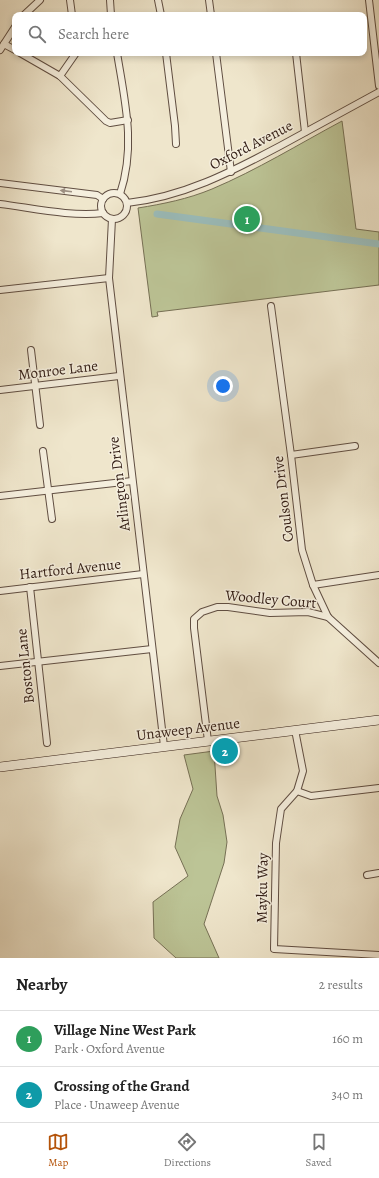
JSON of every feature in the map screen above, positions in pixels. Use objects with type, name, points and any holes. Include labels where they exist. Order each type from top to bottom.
[{"type":"main road","name":"Unaweep Avenue","points":[[0,767],[379,720]]},
{"type":"street","points":[[27,12],[40,0]]},
{"type":"street","points":[[70,0],[72,12]]},
{"type":"street","points":[[110,0],[111,12]]},
{"type":"street","points":[[158,0],[160,12]]},
{"type":"street","points":[[209,0],[211,12]]},
{"type":"street","points":[[369,0],[379,86]]},
{"type":"street","points":[[0,50],[12,32]]},
{"type":"street","points":[[4,44],[12,48]]},
{"type":"street","points":[[25,56],[60,76],[106,121],[110,123],[128,120]]},
{"type":"street","points":[[60,76],[74,56]]},
{"type":"street","points":[[117,56],[128,120],[129,153],[125,178],[120,194]]},
{"type":"street","points":[[166,56],[176,144]]},
{"type":"street","points":[[216,56],[231,172]]},
{"type":"street","points":[[296,56],[305,132]]},
{"type":"street","name":"Oxford Avenue","points":[[127,203],[139,202],[188,190],[231,172],[379,92]]},
{"type":"street","points":[[0,183],[97,195],[103,199]]},
{"type":"street","points":[[109,194],[120,194],[127,203],[125,214],[119,218],[112,219],[103,213],[101,206],[103,199],[109,194]]},
{"type":"street","points":[[0,204],[60,212],[94,214],[103,213]]},
{"type":"street","name":"Arlington Drive","points":[[112,219],[109,278],[119,376],[164,746]]},
{"type":"street","points":[[0,290],[109,278]]},
{"type":"street","name":"Coulson Drive","points":[[271,306],[302,550],[313,585],[328,617],[379,663]]},
{"type":"street","points":[[31,350],[40,425]]},
{"type":"street","name":"Monroe Lane","points":[[0,390],[119,376]]},
{"type":"street","points":[[291,455],[355,446]]},
{"type":"street","points":[[43,451],[52,519]]},
{"type":"street","points":[[0,496],[132,481]]},
{"type":"street","name":"Hartford Avenue","points":[[0,590],[143,574]]},
{"type":"street","points":[[313,585],[379,575]]},
{"type":"street","name":"Boston Lane","points":[[30,587],[47,743]]},
{"type":"street","name":"Woodley Court","points":[[208,741],[194,619],[202,612],[217,607],[228,607],[270,613],[308,612],[328,617]]},
{"type":"street","points":[[0,666],[152,649]]},
{"type":"street","name":"Mayku Way","points":[[295,730],[303,771],[297,792],[281,809],[276,843],[274,949],[379,955]]},
{"type":"street","points":[[297,792],[311,796],[379,788]]},
{"type":"street","points":[[367,875],[379,873]]},
{"type":"green space","points":[[342,121],[356,229],[379,232],[379,285],[157,312],[158,316],[152,317],[138,208],[194,196],[229,182]]},
{"type":"green space","points":[[214,751],[217,796],[223,815],[227,842],[224,863],[204,924],[219,958],[176,958],[154,938],[153,902],[188,876],[175,847],[180,819],[193,789],[184,755]]},
{"type":"waterway","points":[[157,214],[379,244]]},
{"type":"place","name":"Village Nine West Park","points":[[247,219]]},
{"type":"place","name":"Crossing of the Grand","points":[[225,751]]}]
